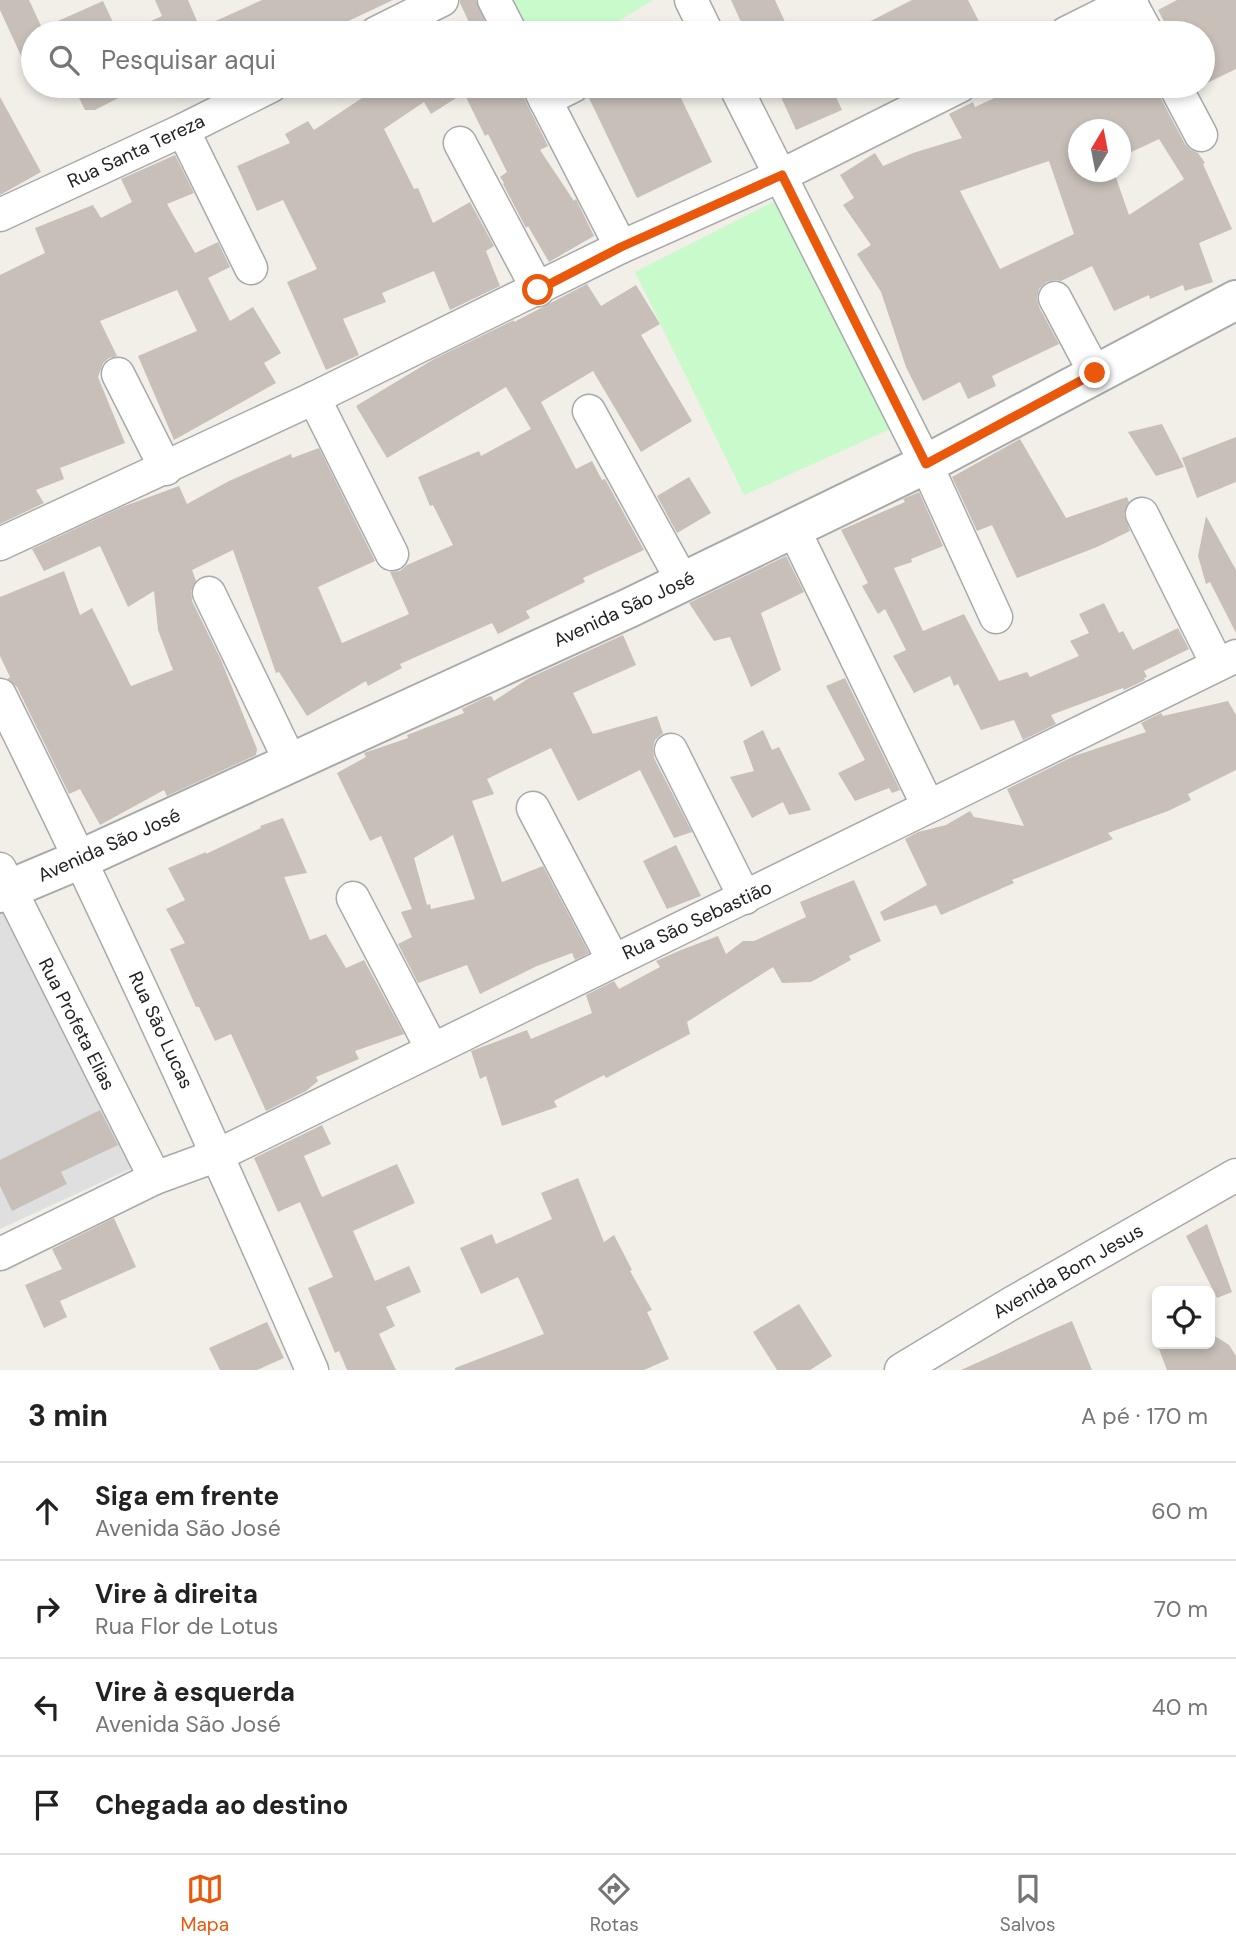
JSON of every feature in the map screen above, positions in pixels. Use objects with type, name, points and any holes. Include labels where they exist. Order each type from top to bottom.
[{"type":"street","points":[[400,21],[442,0]]},
{"type":"street","points":[[494,0],[505,21]]},
{"type":"street","points":[[1089,21],[1130,0],[1141,21]]},
{"type":"street","name":"Rua Santa Tereza","points":[[0,215],[247,98]]},
{"type":"street","points":[[544,98],[621,247]]},
{"type":"street","points":[[741,98],[926,464],[996,617]]},
{"type":"street","points":[[0,544],[166,469],[538,290],[621,247],[782,175],[936,98]]},
{"type":"street","points":[[1181,98],[1201,135]]},
{"type":"street","points":[[183,130],[251,268]]},
{"type":"street","points":[[460,143],[538,290]]},
{"type":"street","points":[[1055,298],[1095,373]]},
{"type":"street","name":"Avenida São José","points":[[3,884],[81,859],[683,582],[926,464],[1236,300]]},
{"type":"street","points":[[118,374],[166,469]]},
{"type":"street","points":[[314,398],[392,554]]},
{"type":"street","points":[[589,411],[683,582]]},
{"type":"street","points":[[1142,514],[1227,660]]},
{"type":"street","points":[[793,528],[928,806]]},
{"type":"street","points":[[209,593],[291,763]]},
{"type":"street","name":"Rua São Sebastião","points":[[0,1254],[155,1178],[218,1155],[1227,660]]},
{"type":"street","name":"Rua São Lucas","points":[[0,695],[81,859],[218,1155],[312,1370]]},
{"type":"street","points":[[671,750],[745,898]]},
{"type":"street","points":[[533,808],[613,960]]},
{"type":"street","name":"Rua Profeta Elias","points":[[3,884],[155,1178]]},
{"type":"street","points":[[352,898],[432,1049]]},
{"type":"street","name":"Avenida Bom Jesus","points":[[915,1366],[1012,1303],[1236,1175]]},
{"type":"shaded area","points":[[0,905],[143,1163],[0,1229]]},
{"type":"green space","points":[[513,0],[653,0],[619,21],[524,21]]},
{"type":"green space","points":[[791,193],[897,426],[744,495],[635,272]]},
{"type":"building","points":[[0,0],[29,0],[39,21],[21,21],[21,56],[0,10]]},
{"type":"building","points":[[155,0],[188,0],[197,21],[151,21],[162,16]]},
{"type":"building","points":[[262,0],[393,0],[348,21],[216,21]]},
{"type":"building","points":[[460,0],[476,0],[485,21],[468,21]]},
{"type":"building","points":[[731,0],[775,0],[785,21],[741,21]]},
{"type":"building","points":[[912,0],[968,0],[979,21],[871,21]]},
{"type":"building","points":[[1177,0],[1236,0],[1236,69],[1215,79],[1215,21],[1164,21],[1158,10]]},
{"type":"building","points":[[103,1],[112,21],[58,21]]},
{"type":"building","points":[[0,97],[41,172],[0,195]]},
{"type":"building","points":[[79,98],[118,98],[95,110],[85,110]]},
{"type":"building","points":[[362,98],[456,98],[431,114],[424,102],[384,129],[414,189],[418,188],[433,223],[470,202],[494,246],[486,251],[500,286],[450,310],[434,271],[382,293],[386,302],[343,319],[359,355],[326,370],[287,282],[317,269],[283,200],[257,211],[237,166],[290,143],[285,134],[308,121],[314,130]]},
{"type":"building","points":[[466,98],[524,98],[548,146],[540,150],[574,201],[576,199],[594,236],[549,262],[528,226],[526,228],[503,184],[500,177],[507,172],[488,134],[485,136]]},
{"type":"building","points":[[589,98],[681,98],[712,162],[637,198]]},
{"type":"building","points":[[781,98],[836,98],[842,110],[796,130]]},
{"type":"building","points":[[994,98],[1161,98],[1185,144],[1198,153],[1205,163],[1203,164],[1232,229],[1199,243],[1213,282],[1185,291],[1183,285],[1150,299],[1149,295],[1114,311],[1092,266],[1061,281],[1046,282],[1039,289],[1037,298],[1059,344],[992,376],[996,386],[968,399],[960,382],[923,401],[906,367],[881,292],[857,254],[871,245],[843,205],[854,198],[840,175],[875,153],[883,166],[913,153],[962,138],[949,114],[973,102],[975,107]],"holes":[[[1049,161],[1074,234],[1000,269],[960,191]]]},
{"type":"building","points":[[175,155],[194,193],[167,204],[195,253],[218,242],[230,267],[208,278],[230,321],[253,307],[281,353],[264,363],[276,383],[174,440],[138,356],[197,331],[177,290],[100,321],[117,356],[103,363],[98,377],[125,443],[60,468],[64,479],[36,490],[44,503],[0,524],[0,275],[45,253],[35,228],[93,205],[101,218],[132,202],[121,179]]},
{"type":"building","points":[[587,284],[601,306],[636,285],[660,324],[641,335],[692,421],[641,452],[593,371],[541,402],[576,469],[592,461],[602,480],[605,479],[644,550],[583,578],[585,582],[526,611],[530,618],[498,634],[492,623],[400,664],[402,668],[368,686],[366,681],[307,716],[279,672],[276,673],[233,550],[192,570],[196,581],[191,591],[192,601],[221,660],[257,749],[256,755],[167,796],[164,790],[100,825],[80,789],[69,794],[17,687],[7,679],[10,677],[0,656],[0,597],[64,571],[80,615],[92,608],[131,686],[173,670],[158,630],[154,591],[128,607],[100,546],[44,571],[32,549],[122,507],[179,486],[187,504],[229,481],[291,454],[292,458],[319,448],[375,561],[318,587],[342,643],[409,614],[390,572],[400,571],[407,565],[453,545],[433,505],[430,506],[418,477],[479,451],[481,456],[531,429],[506,387],[387,458],[356,406],[434,359]]},
{"type":"building","points":[[1162,424],[1184,467],[1156,476],[1128,432]]},
{"type":"building","points":[[1236,437],[1236,482],[1197,498],[1182,458]]},
{"type":"building","points":[[1020,439],[1066,518],[1127,497],[1129,502],[1124,514],[1130,531],[1017,578],[992,525],[977,531],[952,477]]},
{"type":"building","points":[[689,477],[711,513],[677,533],[657,496]]},
{"type":"building","points":[[919,492],[943,546],[894,568],[923,631],[964,614],[999,681],[1027,672],[1030,677],[1079,656],[1070,641],[1089,633],[1079,614],[1104,603],[1119,633],[1123,631],[1133,650],[1178,628],[1189,649],[1144,671],[1147,677],[1145,680],[1051,715],[1056,724],[1023,740],[1014,720],[981,730],[958,684],[954,686],[950,676],[914,693],[893,656],[906,650],[885,609],[878,614],[862,586],[868,583],[841,530],[905,502],[903,499]]},
{"type":"building","points":[[1206,516],[1236,570],[1236,633],[1210,582],[1206,584],[1198,556]]},
{"type":"building","points":[[786,556],[804,592],[761,613],[781,670],[751,687],[730,637],[714,641],[689,603]]},
{"type":"building","points":[[623,635],[636,665],[573,693],[593,734],[657,716],[663,733],[655,740],[654,758],[692,832],[674,838],[640,770],[578,801],[551,748],[487,779],[494,794],[472,801],[502,882],[543,866],[589,953],[575,960],[572,953],[537,966],[480,994],[467,965],[418,983],[398,944],[412,937],[401,912],[412,909],[381,836],[370,841],[337,773],[366,757],[364,753],[408,738],[407,735],[464,713],[462,709],[484,698],[491,696],[494,701],[529,678]],"holes":[[[453,835],[475,899],[431,909],[430,904],[427,905],[414,858]]]},
{"type":"building","points":[[845,678],[900,790],[892,793],[889,788],[855,801],[838,773],[865,760],[826,686]]},
{"type":"building","points":[[1228,701],[1236,715],[1236,770],[1188,794],[1191,800],[1108,833],[1113,839],[1012,880],[1014,883],[941,915],[936,905],[884,921],[880,912],[927,885],[905,839],[918,832],[946,825],[970,811],[974,817],[1024,826],[1007,789],[1074,756],[1146,732],[1141,723],[1161,713],[1163,716]]},
{"type":"building","points":[[763,730],[772,750],[779,747],[811,810],[789,815],[783,802],[752,818],[730,777],[754,771],[743,741]]},
{"type":"building","points":[[283,818],[307,873],[284,877],[310,940],[326,934],[346,968],[364,960],[404,1034],[355,1051],[359,1059],[316,1077],[318,1081],[306,1091],[266,1111],[231,1034],[215,1041],[199,1007],[196,1007],[170,949],[185,943],[166,909],[185,900],[168,868],[206,854],[261,828],[260,826]]},
{"type":"building","points":[[676,845],[701,896],[667,909],[643,861]]},
{"type":"building","points":[[854,880],[881,941],[849,956],[851,960],[811,982],[782,983],[773,967],[687,1022],[690,1034],[606,1078],[604,1075],[554,1101],[557,1107],[502,1126],[486,1076],[480,1079],[471,1051],[527,1030],[531,1039],[592,1013],[586,995],[614,981],[619,989],[660,967],[656,961],[681,950],[718,936],[726,954],[743,941],[754,941],[806,917],[800,902]]},
{"type":"building","points":[[100,1110],[118,1145],[61,1172],[67,1184],[12,1211],[0,1186],[0,1160]]},
{"type":"building","points":[[322,1125],[331,1144],[304,1156],[322,1197],[397,1164],[415,1203],[353,1231],[375,1281],[409,1266],[421,1292],[386,1307],[395,1326],[379,1334],[396,1370],[347,1370],[339,1351],[335,1353],[308,1288],[333,1277],[300,1202],[278,1212],[254,1158]]},
{"type":"building","points":[[578,1178],[604,1242],[614,1235],[632,1270],[630,1271],[652,1310],[647,1312],[669,1359],[644,1370],[455,1370],[544,1334],[518,1277],[481,1294],[460,1248],[492,1234],[496,1244],[552,1219],[541,1193]]},
{"type":"building","points":[[114,1218],[136,1267],[60,1301],[67,1317],[44,1328],[25,1285],[62,1269],[52,1249]]},
{"type":"building","points":[[1207,1224],[1232,1292],[1217,1298],[1215,1286],[1211,1286],[1186,1236]]},
{"type":"building","points":[[799,1304],[832,1356],[810,1370],[777,1370],[753,1332]]},
{"type":"building","points":[[1072,1321],[1092,1370],[961,1370],[1044,1333]]},
{"type":"building","points":[[267,1322],[284,1358],[257,1370],[220,1370],[209,1348]]},
{"type":"building","points":[[1215,1336],[1229,1345],[1236,1356],[1236,1370],[1167,1370],[1159,1349],[1215,1349]]},
{"type":"route","points":[[538,290],[621,247],[782,175],[926,464],[1095,373]]}]
